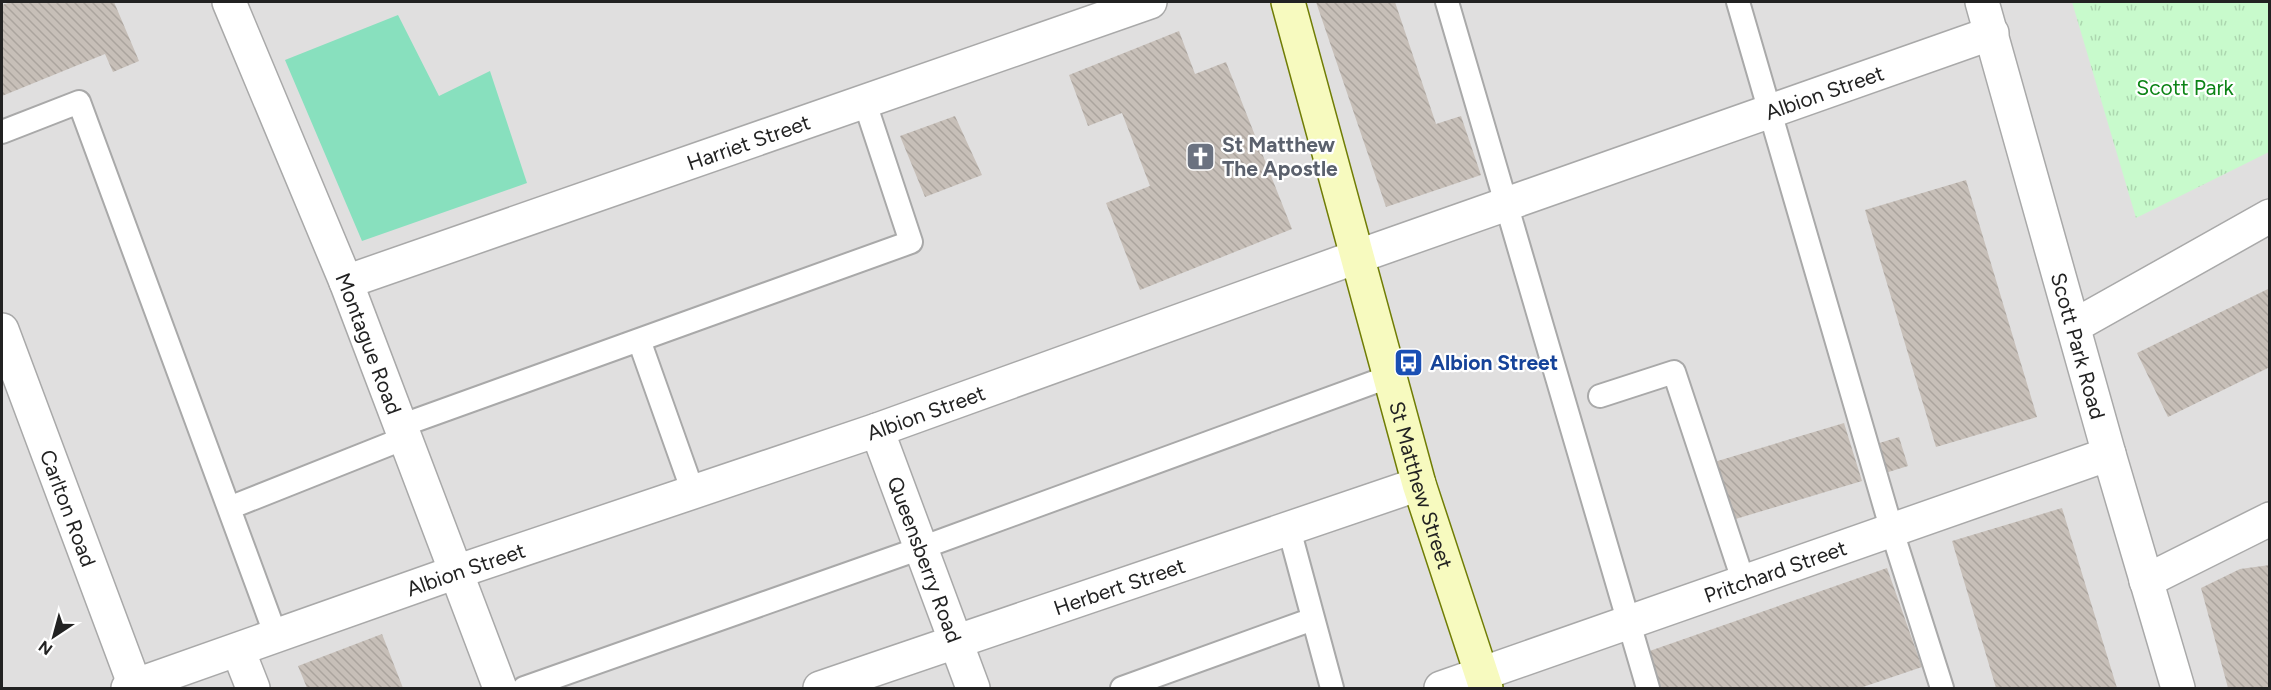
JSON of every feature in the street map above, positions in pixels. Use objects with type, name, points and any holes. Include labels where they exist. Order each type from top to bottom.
[{"type":"main road","name":"St Matthew Street","points":[[1288,2],[1359,256],[1419,484],[1484,681]]},
{"type":"street","name":"Montague Road","points":[[230,2],[346,282],[500,688]]},
{"type":"street","name":"Harriet Street","points":[[346,282],[1150,2]]},
{"type":"street","name":"Scott Park Road","points":[[1982,2],[2109,454],[2178,688]]},
{"type":"street","name":"Albion Street","points":[[131,687],[456,572],[877,430],[1359,256],[1992,33]]},
{"type":"street","points":[[2074,326],[2270,216]]},
{"type":"street","name":"Carlton Road","points":[[2,330],[131,687]]},
{"type":"street","name":"Queensberry Road","points":[[877,430],[973,688]]},
{"type":"street","name":"Pritchard Street","points":[[1441,688],[1484,681],[1630,622],[2109,454]]},
{"type":"street","name":"Herbert Street","points":[[820,688],[1419,484]]},
{"type":"street","points":[[2146,581],[2270,519]]},
{"type":"street","points":[[238,650],[252,688]]},
{"type":"lane","points":[[1738,2],[1892,531],[1941,688]]},
{"type":"lane","points":[[1453,3],[1508,204],[1648,688]]},
{"type":"lane","points":[[229,508],[403,432],[639,340],[911,242],[864,100]]},
{"type":"lane","points":[[2,132],[79,102],[276,636]]},
{"type":"lane","points":[[639,340],[693,492]]},
{"type":"lane","points":[[1600,396],[1674,372],[1744,583]]},
{"type":"lane","points":[[524,688],[921,548],[1391,376]]},
{"type":"lane","points":[[1289,529],[1332,688]]},
{"type":"lane","points":[[1122,688],[1313,619]]},
{"type":"shaded area","points":[[2,2],[2269,2],[2269,688],[2,688]]},
{"type":"green space","name":"Scott Park","points":[[2072,2],[2269,2],[2269,152],[2136,218]]},
{"type":"green space","points":[[398,15],[439,96],[490,71],[527,183],[362,241],[285,60]]},
{"type":"building","points":[[11,2],[114,2],[139,61],[113,72],[105,54],[2,96],[2,5]]},
{"type":"building","points":[[1316,2],[1395,2],[1436,124],[1461,116],[1481,175],[1386,207]]},
{"type":"building","name":"St Matthew The Apostle","points":[[1179,31],[1195,74],[1226,62],[1292,229],[1140,290],[1106,203],[1150,186],[1122,113],[1088,126],[1069,75]]},
{"type":"building","points":[[955,116],[982,175],[925,197],[900,136]]},
{"type":"building","points":[[1966,180],[2037,417],[1936,447],[1865,210]]},
{"type":"building","points":[[2270,288],[2270,367],[2168,417],[2137,353]]},
{"type":"building","points":[[1844,423],[1862,481],[1729,521],[1711,463]]},
{"type":"building","points":[[1899,437],[1908,466],[1882,474],[1873,445]]},
{"type":"building","points":[[2062,508],[2117,688],[1996,688],[1952,541]]},
{"type":"building","points":[[2270,565],[2270,688],[2228,688],[2201,588],[2240,569]]},
{"type":"building","points":[[1887,568],[1922,667],[1860,688],[1653,688],[1641,654]]},
{"type":"building","points":[[382,634],[403,688],[307,688],[298,666]]},
{"type":"place","name":"St Matthew The Apostle","points":[[1201,156]]},
{"type":"place","name":"Albion Street","points":[[1409,362]]}]
